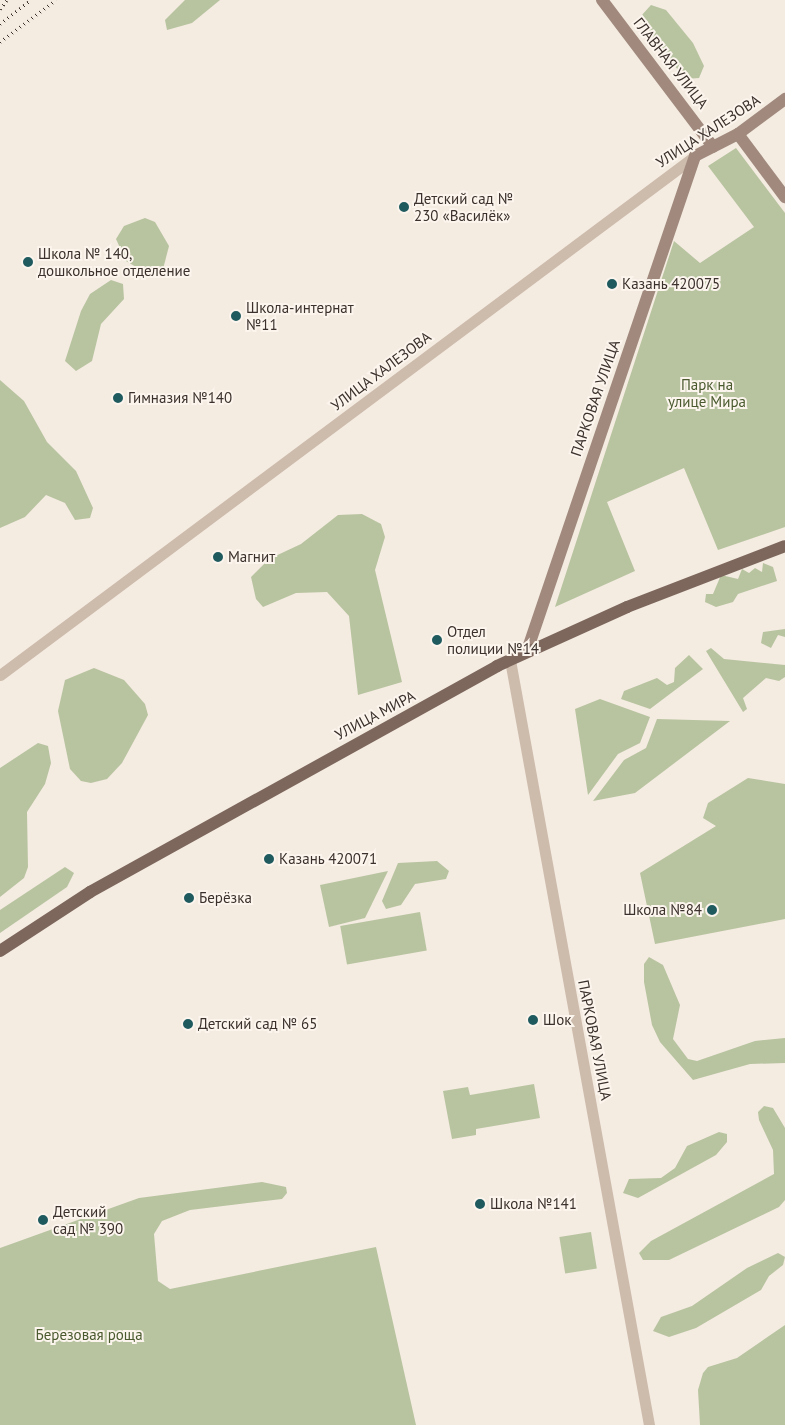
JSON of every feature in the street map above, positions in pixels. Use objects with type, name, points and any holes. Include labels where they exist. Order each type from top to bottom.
[{"type":"main road","name":"УЛИЦА МИРА","points":[[0,951],[107,883],[510,660],[785,546]]},
{"type":"street","name":"ГЛАВНАЯ УЛИЦА","points":[[602,0],[713,147]]},
{"type":"street","name":"УЛИЦА ХАЛЕЗОВА","points":[[0,675],[695,156],[738,134],[785,99]]},
{"type":"street","points":[[738,134],[785,197]]},
{"type":"street","name":"ПАРКОВАЯ УЛИЦА","points":[[528,651],[695,156]]},
{"type":"street","name":"ПАРКОВАЯ УЛИЦА","points":[[510,660],[649,1425]]},
{"type":"green space","points":[[185,0],[220,0],[192,23],[167,30],[165,20]]},
{"type":"green space","points":[[651,5],[666,10],[693,43],[704,66],[699,78],[686,79],[653,41],[641,16]]},
{"type":"green space","name":"Парк на улице Мира","points":[[736,148],[785,213],[785,527],[718,550],[684,468],[607,502],[635,571],[555,607],[674,241],[700,263],[754,227],[708,166]]},
{"type":"green space","points":[[145,218],[155,222],[169,246],[162,273],[153,277],[126,261],[116,239],[124,226]]},
{"type":"green space","points":[[111,280],[123,284],[124,299],[101,324],[92,361],[76,371],[65,361],[81,311],[90,294]]},
{"type":"green space","points":[[0,380],[24,401],[47,442],[76,471],[93,508],[90,518],[75,520],[65,503],[46,495],[25,517],[0,528]]},
{"type":"green space","points":[[362,514],[381,524],[385,537],[375,570],[402,682],[358,695],[349,616],[327,592],[296,593],[263,607],[256,599],[251,577],[269,559],[301,544],[338,515]]},
{"type":"green space","points":[[763,563],[773,567],[777,581],[738,594],[733,602],[716,607],[705,602],[706,594],[713,594],[721,575],[738,579],[742,569],[749,573],[755,568],[762,572]]},
{"type":"green space","points":[[785,629],[785,637],[778,635],[771,648],[761,643],[763,632]]},
{"type":"green space","points":[[711,648],[724,659],[785,665],[785,677],[779,681],[766,678],[743,698],[747,709],[743,712],[706,651]]},
{"type":"green space","points":[[689,655],[703,669],[650,709],[621,699],[624,691],[657,678],[667,685],[674,682],[675,668]]},
{"type":"green space","points":[[94,668],[124,680],[145,704],[148,715],[122,763],[107,779],[91,783],[81,781],[70,769],[58,711],[65,680]]},
{"type":"green space","points":[[600,699],[650,717],[640,743],[618,754],[588,795],[575,709]]},
{"type":"green space","points":[[657,719],[730,721],[635,793],[593,801],[624,760],[646,748]]},
{"type":"green space","points":[[38,743],[48,746],[51,763],[45,784],[27,812],[28,867],[24,878],[0,897],[0,768]]},
{"type":"green space","points":[[748,778],[785,784],[785,919],[655,944],[640,873],[716,826],[703,818],[708,803]]},
{"type":"green space","points":[[437,861],[449,871],[446,879],[415,884],[401,905],[386,909],[382,901],[398,863]]},
{"type":"green space","points":[[65,867],[74,873],[67,887],[0,933],[0,910]]},
{"type":"green space","points":[[388,871],[365,918],[329,927],[320,885]]},
{"type":"green space","points":[[420,912],[427,950],[347,964],[340,926]]},
{"type":"green space","points":[[649,957],[663,965],[680,1005],[673,1039],[688,1059],[697,1061],[755,1041],[785,1038],[785,1063],[750,1064],[693,1080],[660,1042],[652,1025],[644,982],[644,964]]},
{"type":"green space","points":[[534,1084],[540,1118],[476,1129],[476,1135],[452,1139],[443,1091],[468,1087],[470,1095]]},
{"type":"green space","points":[[764,1106],[773,1108],[785,1128],[785,1200],[779,1207],[669,1260],[643,1260],[639,1253],[651,1241],[774,1174],[773,1150],[759,1120],[758,1112]]},
{"type":"green space","points":[[719,1132],[727,1134],[727,1142],[716,1155],[638,1198],[623,1193],[629,1179],[661,1178],[675,1168],[687,1146]]},
{"type":"green space","name":"Березовая роща","points":[[262,1182],[286,1187],[287,1193],[282,1199],[190,1210],[162,1221],[154,1234],[158,1281],[170,1289],[376,1247],[416,1425],[0,1425],[0,1248],[139,1198]]},
{"type":"green space","points":[[591,1232],[597,1269],[565,1274],[559,1237]]},
{"type":"green space","points":[[778,1253],[785,1257],[783,1265],[769,1276],[761,1290],[696,1328],[669,1337],[653,1331],[661,1317],[692,1306],[747,1268]]},
{"type":"green space","points":[[785,1325],[785,1425],[700,1425],[698,1390],[703,1373],[708,1367],[737,1358]]},
{"type":"railway","points":[[0,9],[7,0]]},
{"type":"railway","points":[[0,24],[31,0]]},
{"type":"railway","points":[[0,42],[56,0]]},
{"type":"place","name":"Детский сад № 230 «Василёк»","points":[[404,207]]},
{"type":"place","name":"Школа № 140, дошкольное отделение","points":[[28,262]]},
{"type":"place","name":"Казань 420075","points":[[612,284]]},
{"type":"place","name":"Школа-интернат №11","points":[[236,316]]},
{"type":"place","name":"Гимназия №140","points":[[118,398]]},
{"type":"place","name":"Магнит","points":[[218,557]]},
{"type":"place","name":"Отдел полиции №14","points":[[437,640]]},
{"type":"place","name":"Казань 420071","points":[[269,859]]},
{"type":"place","name":"Берёзка","points":[[189,898]]},
{"type":"place","name":"Школа №84","points":[[712,910]]},
{"type":"place","name":"Шок","points":[[533,1020]]},
{"type":"place","name":"Детский сад № 65","points":[[188,1024]]},
{"type":"place","name":"Школа №141","points":[[480,1204]]},
{"type":"place","name":"Детский сад № 390","points":[[43,1220]]}]
